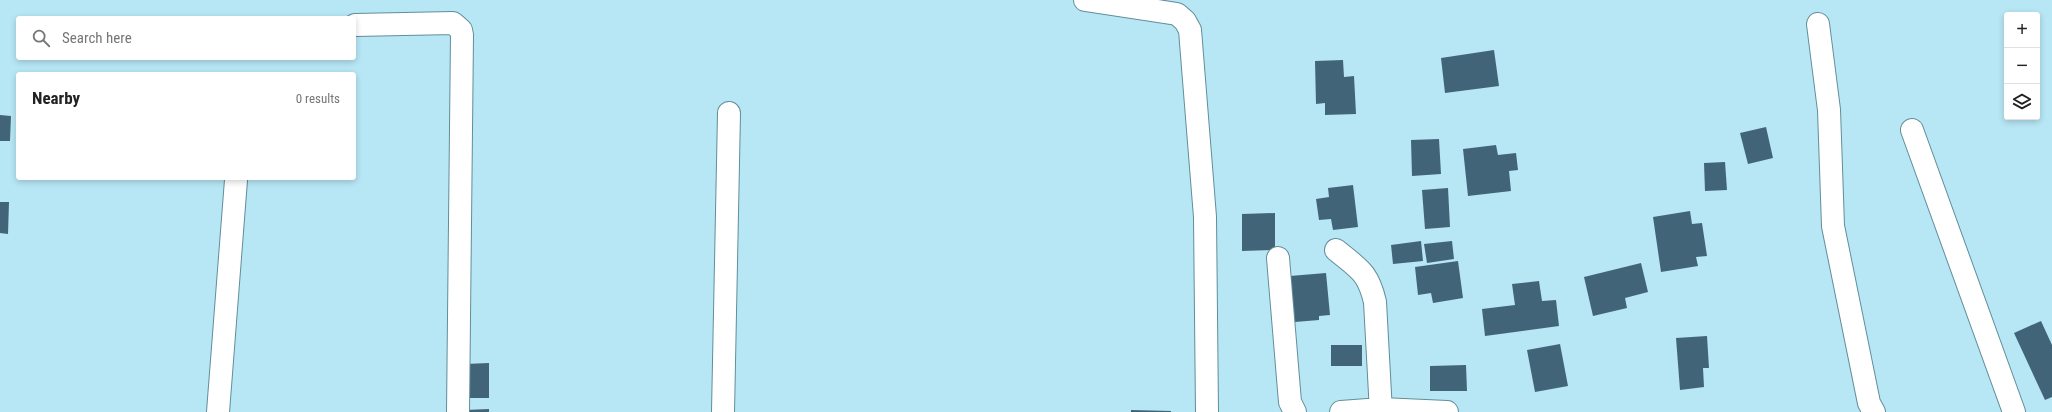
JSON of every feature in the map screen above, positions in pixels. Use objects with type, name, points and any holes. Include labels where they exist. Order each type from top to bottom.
[{"type":"street","points":[[1085,0],[1177,14],[1185,21],[1190,30],[1205,217],[1207,412]]},
{"type":"street","points":[[356,25],[453,23],[461,30],[458,412]]},
{"type":"street","points":[[1818,24],[1829,110],[1833,226],[1869,403],[1874,412]]},
{"type":"street","points":[[723,412],[729,113]]},
{"type":"street","points":[[1912,130],[2014,412]]},
{"type":"street","points":[[218,412],[236,180]]},
{"type":"street","points":[[1336,250],[1364,272],[1372,290],[1375,302],[1381,410]]},
{"type":"street","points":[[1278,258],[1290,402],[1293,411],[1295,412]]},
{"type":"street","points":[[1342,412],[1381,410],[1447,412]]},
{"type":"building","points":[[1494,50],[1499,86],[1445,93],[1441,58]]},
{"type":"building","points":[[1343,60],[1344,77],[1354,76],[1356,114],[1325,115],[1325,103],[1316,104],[1315,61]]},
{"type":"building","points":[[0,115],[11,116],[10,141],[0,141]]},
{"type":"building","points":[[1766,127],[1773,158],[1748,164],[1740,133]]},
{"type":"building","points":[[1439,139],[1441,174],[1412,176],[1411,140]]},
{"type":"building","points":[[1496,145],[1498,155],[1516,153],[1518,170],[1509,171],[1511,191],[1468,196],[1463,149]]},
{"type":"building","points":[[1725,162],[1727,190],[1705,191],[1704,163]]},
{"type":"building","points":[[1353,185],[1358,227],[1333,230],[1331,219],[1319,220],[1316,199],[1329,197],[1328,188]]},
{"type":"building","points":[[1448,188],[1450,227],[1425,229],[1422,190]]},
{"type":"building","points":[[0,202],[9,202],[8,234],[0,233]]},
{"type":"building","points":[[1690,211],[1692,224],[1702,223],[1707,256],[1696,257],[1698,266],[1661,272],[1653,217]]},
{"type":"building","points":[[1275,213],[1275,250],[1242,251],[1242,214]]},
{"type":"building","points":[[1421,241],[1423,261],[1393,264],[1391,245]]},
{"type":"building","points":[[1452,241],[1454,259],[1427,263],[1424,244]]},
{"type":"building","points":[[1458,261],[1463,298],[1433,303],[1431,293],[1418,295],[1415,267]]},
{"type":"building","points":[[1641,263],[1648,292],[1625,298],[1627,308],[1593,316],[1584,277]]},
{"type":"building","points":[[1326,273],[1330,315],[1319,316],[1319,320],[1295,322],[1290,276]]},
{"type":"building","points":[[1539,281],[1542,301],[1556,300],[1559,326],[1485,336],[1482,309],[1515,305],[1512,284]]},
{"type":"building","points":[[2041,321],[2052,345],[2052,397],[2045,400],[2014,333]]},
{"type":"building","points":[[1707,336],[1709,368],[1703,368],[1704,387],[1680,390],[1676,338]]},
{"type":"building","points":[[1560,344],[1568,386],[1535,392],[1527,350]]},
{"type":"building","points":[[1331,345],[1362,345],[1362,366],[1331,366]]},
{"type":"building","points":[[489,363],[489,398],[466,398],[465,364]]},
{"type":"building","points":[[1466,365],[1467,391],[1430,391],[1430,366]]},
{"type":"building","points":[[489,409],[489,412],[465,412],[465,410]]},
{"type":"building","points":[[1131,410],[1171,411],[1171,412],[1131,412]]}]
